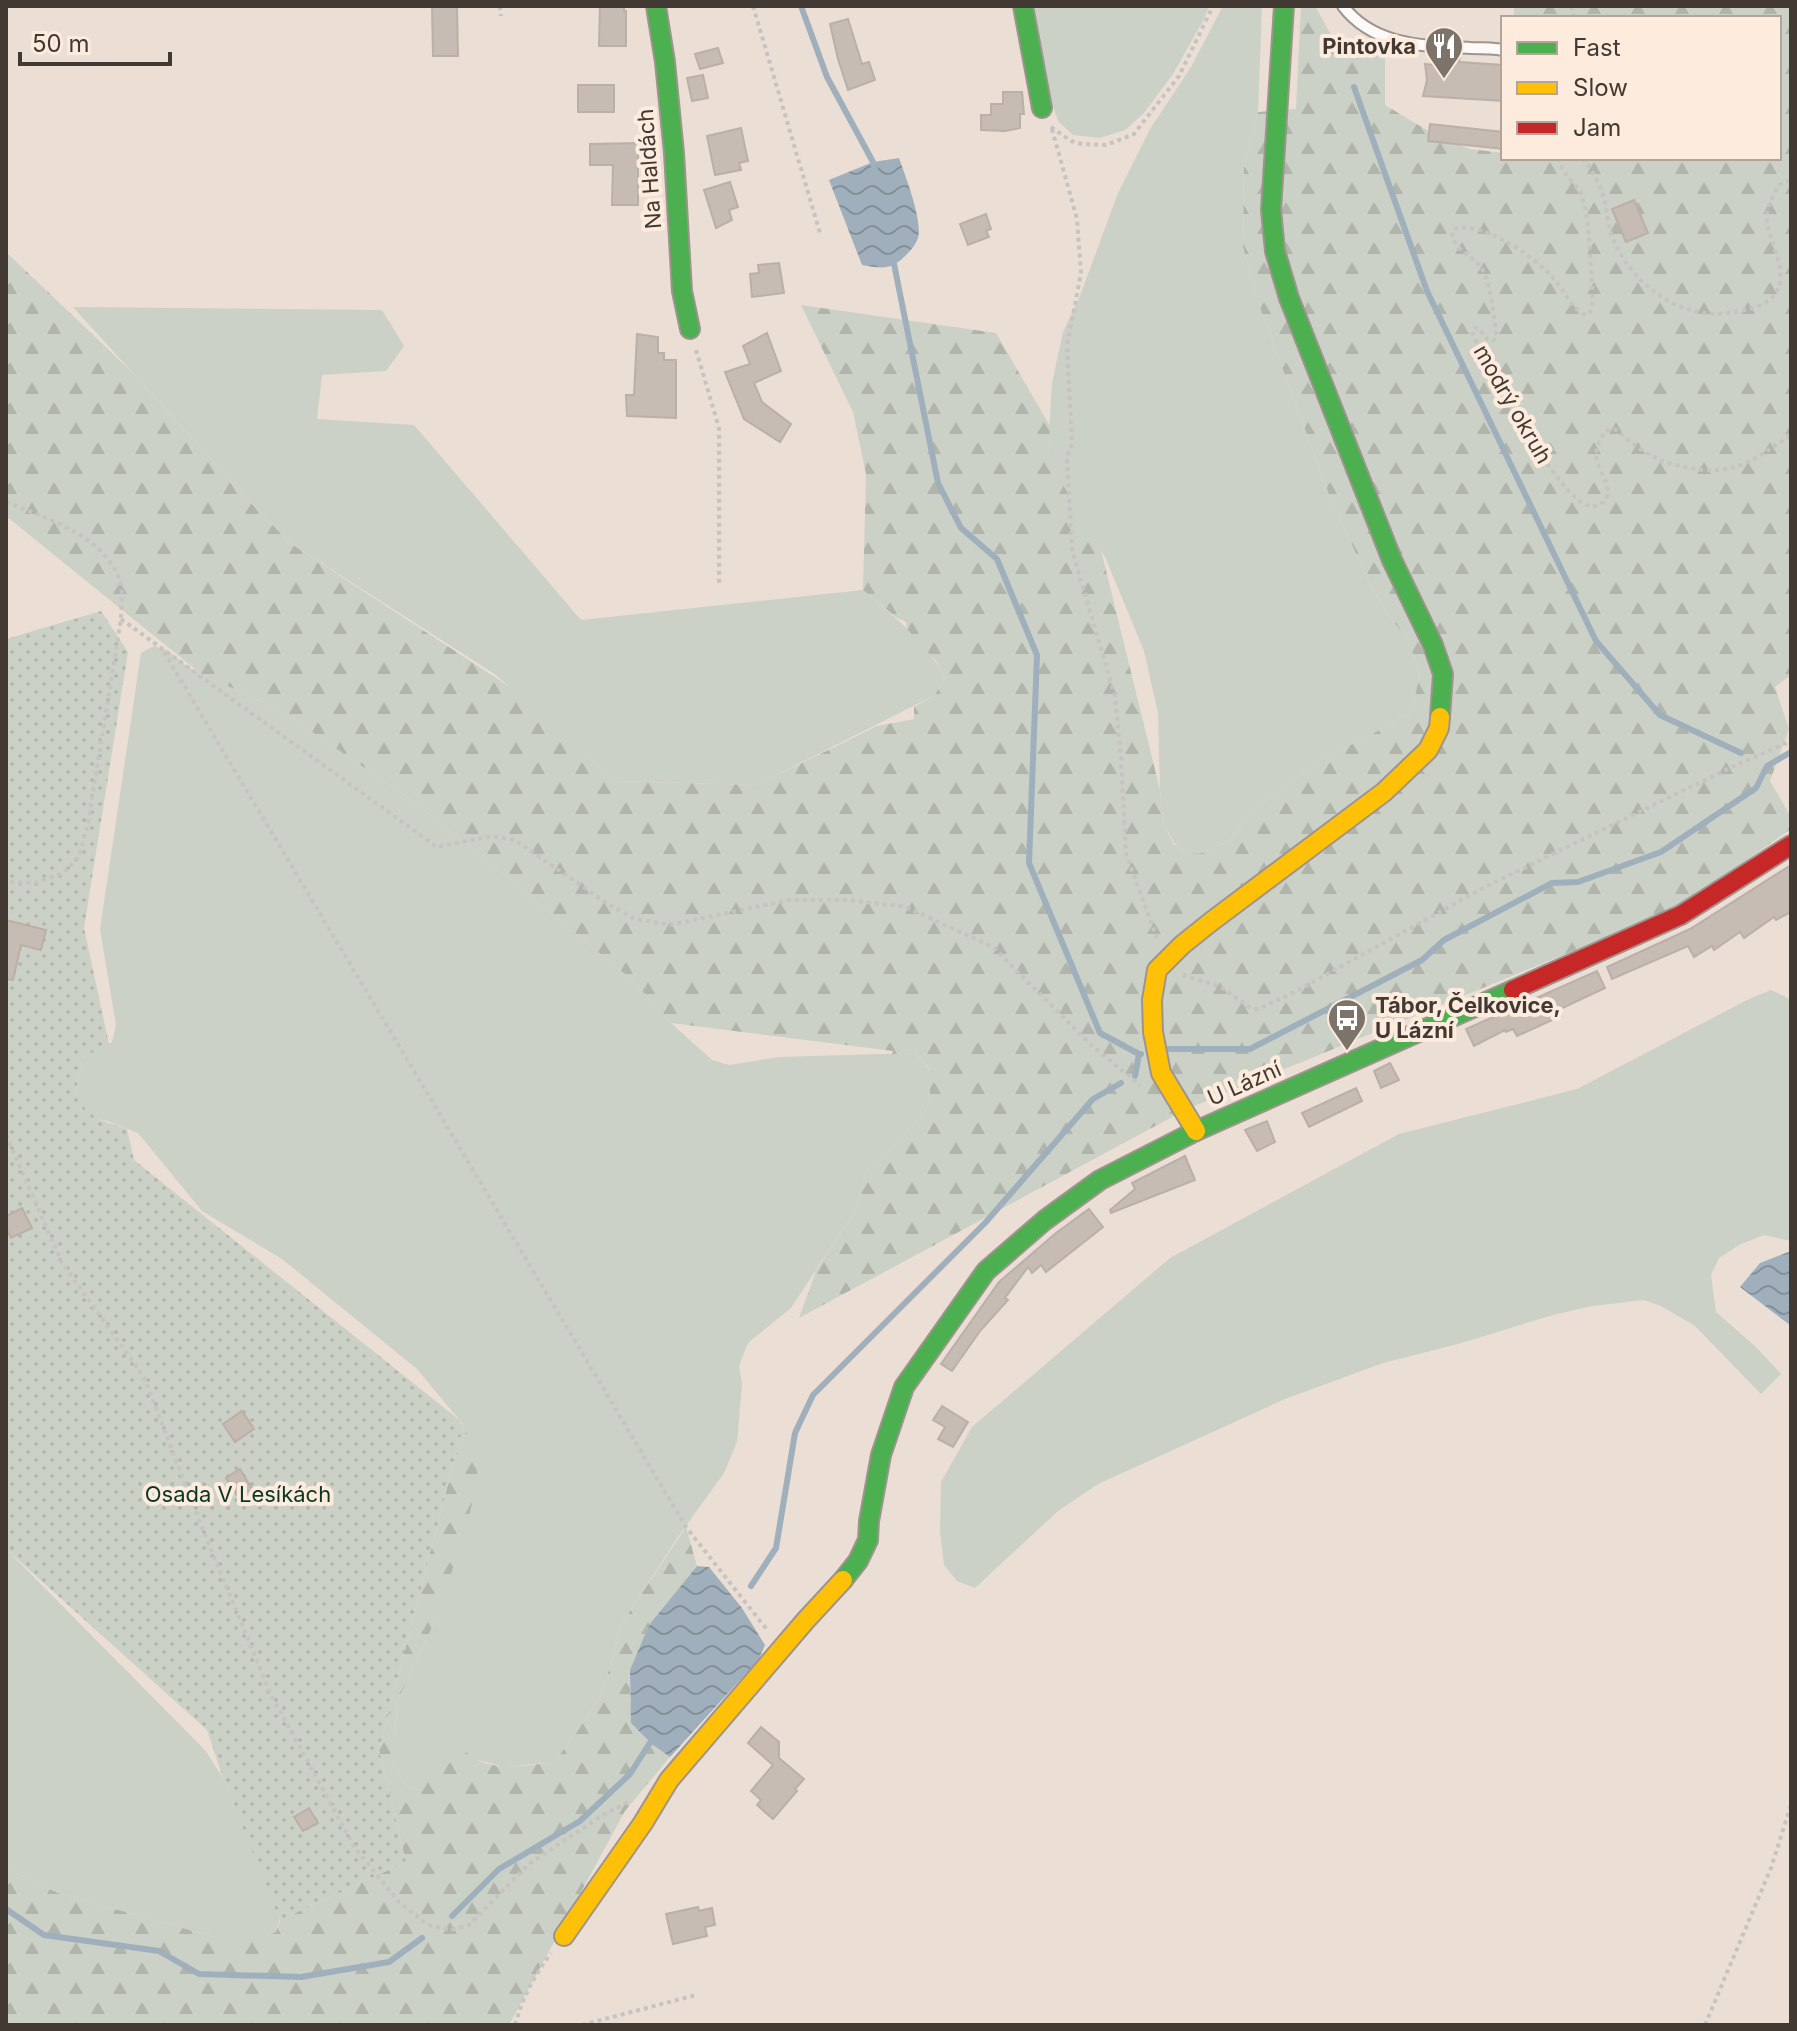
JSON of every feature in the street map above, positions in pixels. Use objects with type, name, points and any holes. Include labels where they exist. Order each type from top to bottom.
[{"type":"street","name":"Na Haldách","points":[[656,6],[674,153],[682,291],[690,329]]},
{"type":"street","points":[[1023,6],[1042,108]]},
{"type":"street","points":[[1196,1131],[1161,1073],[1153,1032],[1152,1000],[1161,965],[1212,921],[1384,792],[1428,750],[1439,728],[1443,674],[1433,645],[1392,560],[1289,298],[1275,251],[1271,210],[1284,6]]},
{"type":"street","name":"U Lázní","points":[[564,1936],[643,1823],[669,1780],[858,1561],[868,1540],[881,1455],[904,1387],[986,1271],[1045,1220],[1100,1180],[1196,1131],[1681,915],[1791,845]]},
{"type":"lane","points":[[1343,6],[1377,34],[1402,42],[1501,50]]},
{"type":"path","points":[[500,6],[501,16]]},
{"type":"path","points":[[753,6],[820,233]]},
{"type":"path","points":[[1051,127],[1071,141],[1082,144],[1106,145],[1134,134],[1179,76],[1213,6]]},
{"type":"path","points":[[1042,108],[1051,127],[1077,219],[1081,273],[1067,346],[1072,444],[1067,458],[1072,550],[1115,697],[1126,854],[1161,965],[1221,987],[1252,1009],[1258,1009],[1293,993],[1485,887],[1791,741]]},
{"type":"path","name":"modrý okruh","points":[[1559,160],[1564,172],[1580,191],[1588,224],[1593,301],[1586,315],[1571,304],[1554,279],[1514,246],[1477,230],[1454,229],[1452,235],[1454,243],[1481,267],[1489,292],[1496,335],[1494,340],[1489,341],[1475,328],[1472,331],[1474,338],[1513,410],[1557,479],[1585,505],[1600,504],[1608,490],[1595,455],[1598,444],[1610,429],[1660,461],[1718,472],[1741,466],[1791,435]]},
{"type":"path","points":[[1584,160],[1601,190],[1616,244],[1641,282],[1673,304],[1711,314],[1748,310],[1777,292],[1779,268],[1766,215],[1779,185],[1791,180]]},
{"type":"path","points":[[690,329],[719,428],[719,586]]},
{"type":"path","points":[[6,502],[57,522],[100,548],[119,577],[121,619],[88,823],[79,857],[63,873],[35,883],[6,882]]},
{"type":"path","points":[[121,619],[437,847],[492,836],[515,840],[635,919],[670,925],[789,900],[849,900],[906,907],[993,947],[1090,1044],[1149,1092]]},
{"type":"path","points":[[161,649],[686,1527],[782,1649]]},
{"type":"path","points":[[6,1135],[62,1263],[144,1377],[271,1695],[355,1848],[399,1902],[428,1925],[451,1930],[469,1925],[529,1864],[629,1801]]},
{"type":"path","points":[[1705,2025],[1771,1868],[1791,1805]]},
{"type":"path","points":[[515,2025],[536,1973],[564,1936]]},
{"type":"path","points":[[582,2025],[696,1995]]},
{"type":"green space","points":[[1031,6],[1209,6],[1173,74],[1143,114],[1125,130],[1100,138],[1073,135],[1058,121]]},
{"type":"green space","points":[[1223,6],[1262,6],[1258,112],[1244,168],[1243,247],[1258,302],[1330,497],[1369,582],[1405,636],[1420,675],[1411,712],[1328,755],[1254,810],[1228,841],[1204,853],[1187,854],[1175,844],[1164,825],[1158,713],[1144,651],[1106,559],[1054,471],[1048,447],[1052,383],[1063,332],[1080,296],[1118,193],[1150,129],[1191,67]]},
{"type":"green space","points":[[1301,6],[1315,6],[1339,49],[1385,54],[1385,105],[1435,135],[1470,149],[1501,153],[1501,160],[1781,160],[1781,16],[1514,16],[1514,6],[1791,6],[1791,675],[1775,687],[1789,729],[1770,781],[1791,817],[1791,829],[1678,908],[1187,1109],[799,1318],[816,1271],[857,1208],[865,1174],[925,1113],[930,1096],[930,1070],[915,1053],[892,1054],[893,1051],[671,1023],[631,979],[417,804],[283,712],[200,673],[6,516],[6,252],[131,371],[290,543],[510,687],[614,781],[757,785],[877,726],[914,719],[914,707],[935,695],[945,677],[936,661],[907,629],[906,622],[863,590],[866,474],[853,412],[801,305],[996,333],[1050,426],[1048,447],[1055,471],[1101,550],[1160,790],[1164,825],[1174,845],[1187,854],[1204,853],[1228,841],[1254,810],[1328,755],[1411,712],[1420,675],[1405,636],[1369,582],[1330,497],[1258,302],[1243,247],[1244,168],[1258,112],[1296,109]]},
{"type":"green space","points":[[73,307],[382,310],[404,346],[386,371],[322,375],[317,419],[414,425],[581,620],[863,590],[919,641],[945,677],[935,695],[757,785],[614,781],[496,675],[290,543]]},
{"type":"green space","name":"Osada V Lesíkách","points":[[101,611],[128,652],[84,928],[109,1044],[83,1057],[75,1094],[91,1114],[127,1129],[134,1160],[457,1418],[463,1426],[379,1750],[406,1862],[280,1920],[207,1730],[6,1549],[6,639]]},
{"type":"green space","points":[[154,646],[167,650],[188,667],[283,712],[417,804],[631,979],[671,1023],[712,1060],[729,1065],[779,1057],[915,1053],[930,1071],[930,1096],[925,1113],[865,1174],[857,1208],[791,1308],[748,1343],[739,1366],[742,1384],[737,1442],[724,1473],[622,1623],[602,1694],[554,1762],[505,1767],[474,1759],[419,1790],[409,1789],[397,1773],[394,1736],[399,1697],[437,1617],[476,1452],[461,1422],[417,1369],[282,1259],[202,1211],[138,1133],[94,1118],[84,1110],[75,1094],[83,1057],[112,1042],[116,1025],[100,929],[141,653]]},
{"type":"green space","points":[[1771,990],[1788,998],[1791,1003],[1791,1241],[1764,1235],[1739,1245],[1719,1258],[1711,1275],[1716,1312],[1781,1374],[1761,1394],[1695,1326],[1661,1306],[1644,1300],[1592,1306],[1383,1363],[1285,1399],[1098,1484],[1058,1511],[975,1588],[957,1581],[944,1565],[940,1531],[941,1482],[972,1427],[1170,1258],[1399,1134],[1577,1089]]},
{"type":"green space","points":[[463,1426],[477,1452],[477,1483],[437,1617],[399,1697],[394,1760],[397,1773],[409,1789],[420,1790],[439,1758],[466,1752],[475,1759],[497,1766],[554,1762],[602,1694],[622,1623],[686,1527],[697,1566],[649,1625],[630,1671],[630,1701],[653,1745],[670,1757],[625,1811],[509,2025],[6,2025],[6,1868],[58,1893],[218,1938],[261,1938],[276,1932],[280,1920],[406,1862],[379,1750]]},
{"type":"green space","points":[[6,1549],[205,1750],[223,1778],[280,1917],[276,1932],[261,1938],[218,1938],[58,1893],[6,1868]]},
{"type":"water","points":[[899,158],[916,210],[918,238],[902,259],[892,265],[862,265],[829,180],[873,162]]},
{"type":"water","points":[[1791,1251],[1791,1326],[1740,1287],[1760,1263]]},
{"type":"water","points":[[697,1566],[709,1567],[742,1608],[765,1645],[759,1659],[670,1757],[631,1723],[630,1670],[649,1625]]},
{"type":"building","points":[[432,6],[457,6],[458,56],[433,56]]},
{"type":"building","points":[[600,6],[624,6],[626,46],[599,46]]},
{"type":"building","points":[[848,19],[862,64],[869,62],[875,80],[848,90],[830,24]]},
{"type":"building","points":[[718,48],[723,63],[700,69],[695,54]]},
{"type":"building","points":[[1434,54],[1460,56],[1459,62],[1501,65],[1501,101],[1423,96],[1427,80],[1425,64],[1434,65]]},
{"type":"building","points":[[703,75],[708,98],[692,101],[687,78]]},
{"type":"building","points":[[578,85],[614,85],[614,112],[578,112]]},
{"type":"building","points":[[1003,92],[1022,92],[1024,114],[1020,114],[1020,128],[981,130],[981,115],[991,115],[991,104],[1003,104]]},
{"type":"building","points":[[1430,124],[1501,132],[1501,149],[1428,141]]},
{"type":"building","points":[[741,128],[748,161],[739,163],[741,170],[715,175],[707,136]]},
{"type":"building","points":[[638,143],[638,205],[612,205],[613,165],[590,165],[590,144]]},
{"type":"building","points":[[730,182],[738,207],[729,210],[732,220],[716,228],[704,190]]},
{"type":"building","points":[[1634,200],[1648,233],[1626,242],[1612,209]]},
{"type":"building","points":[[986,214],[991,229],[986,231],[989,237],[968,245],[960,224]]},
{"type":"building","points":[[779,263],[784,293],[752,297],[750,274],[759,273],[758,265]]},
{"type":"building","points":[[767,333],[781,371],[754,383],[762,402],[791,424],[780,442],[744,419],[725,372],[750,364],[743,346]]},
{"type":"building","points":[[637,334],[658,337],[658,353],[664,353],[664,360],[676,360],[676,418],[627,416],[626,395],[634,395]]},
{"type":"building","points":[[1791,865],[1791,912],[1776,920],[1774,917],[1744,938],[1740,932],[1714,950],[1712,946],[1694,957],[1688,946],[1612,979],[1607,967],[1690,929]]},
{"type":"building","points":[[6,920],[46,930],[41,950],[21,945],[13,980],[6,979]]},
{"type":"building","points":[[1597,971],[1605,988],[1558,1010],[1561,1016],[1517,1036],[1513,1029],[1505,1030],[1474,1046],[1466,1029]]},
{"type":"building","points":[[1390,1063],[1399,1080],[1381,1088],[1374,1071]]},
{"type":"building","points":[[1356,1088],[1362,1101],[1309,1127],[1302,1113]]},
{"type":"building","points":[[1267,1121],[1275,1142],[1257,1151],[1245,1130]]},
{"type":"building","points":[[1185,1156],[1195,1180],[1111,1213],[1110,1210],[1135,1189],[1132,1183]]},
{"type":"building","points":[[22,1208],[32,1228],[11,1238],[6,1228],[6,1216]]},
{"type":"building","points":[[1089,1209],[1103,1227],[1046,1272],[1041,1265],[1032,1273],[1028,1267],[1005,1298],[1008,1300],[980,1331],[952,1371],[941,1364],[999,1282]]},
{"type":"building","points":[[942,1406],[968,1422],[953,1447],[938,1439],[945,1427],[933,1420]]},
{"type":"building","points":[[242,1411],[254,1429],[235,1442],[223,1424]]},
{"type":"building","points":[[240,1469],[252,1489],[239,1498],[226,1478]]},
{"type":"building","points":[[761,1727],[779,1742],[779,1758],[804,1779],[773,1819],[757,1805],[761,1800],[751,1791],[773,1765],[748,1743]]},
{"type":"building","points":[[309,1808],[318,1823],[303,1831],[294,1817]]},
{"type":"building","points":[[698,1907],[699,1911],[712,1908],[715,1925],[705,1927],[707,1936],[673,1944],[666,1914]]},
{"type":"waterway","points":[[801,6],[827,77],[875,170]]},
{"type":"waterway","points":[[1354,87],[1427,291],[1596,641],[1660,715],[1741,753]]},
{"type":"waterway","points":[[893,259],[938,483],[961,528],[997,559],[1037,655],[1029,863],[1100,1033],[1139,1054]]},
{"type":"waterway","points":[[1163,1049],[1250,1049],[1422,960],[1444,940],[1552,883],[1578,882],[1661,852],[1756,788],[1767,766],[1791,752]]},
{"type":"waterway","points":[[1135,1076],[1141,1054]]},
{"type":"waterway","points":[[751,1586],[776,1548],[795,1433],[813,1395],[985,1223],[1093,1099],[1121,1083]]},
{"type":"waterway","points":[[452,1916],[499,1869],[580,1821],[630,1774],[653,1738]]},
{"type":"waterway","points":[[6,1909],[44,1935],[159,1951],[199,1974],[301,1977],[389,1962],[422,1938]]},
{"type":"traffic: fast","points":[[656,6],[674,153],[682,291],[690,329]]},
{"type":"traffic: fast","points":[[1023,6],[1042,108]]},
{"type":"traffic: fast","points":[[1284,6],[1271,210],[1275,251],[1289,298],[1392,560],[1433,645],[1443,674],[1440,717]]},
{"type":"traffic: fast","points":[[843,1580],[858,1561],[868,1540],[881,1455],[904,1387],[986,1271],[1045,1220],[1100,1180],[1196,1131],[1513,990]]},
{"type":"traffic: slow","points":[[1196,1131],[1161,1073],[1153,1032],[1152,1000],[1157,970],[1212,921],[1384,792],[1428,750],[1439,728],[1440,717]]},
{"type":"traffic: slow","points":[[564,1936],[643,1823],[669,1780],[843,1580]]},
{"type":"traffic: jam","points":[[1513,990],[1681,915],[1791,845]]},
{"type":"place","name":"Pintovka","points":[[1444,80]]},
{"type":"place","name":"Tábor, Čelkovice, U Lázní","points":[[1347,1052]]}]
